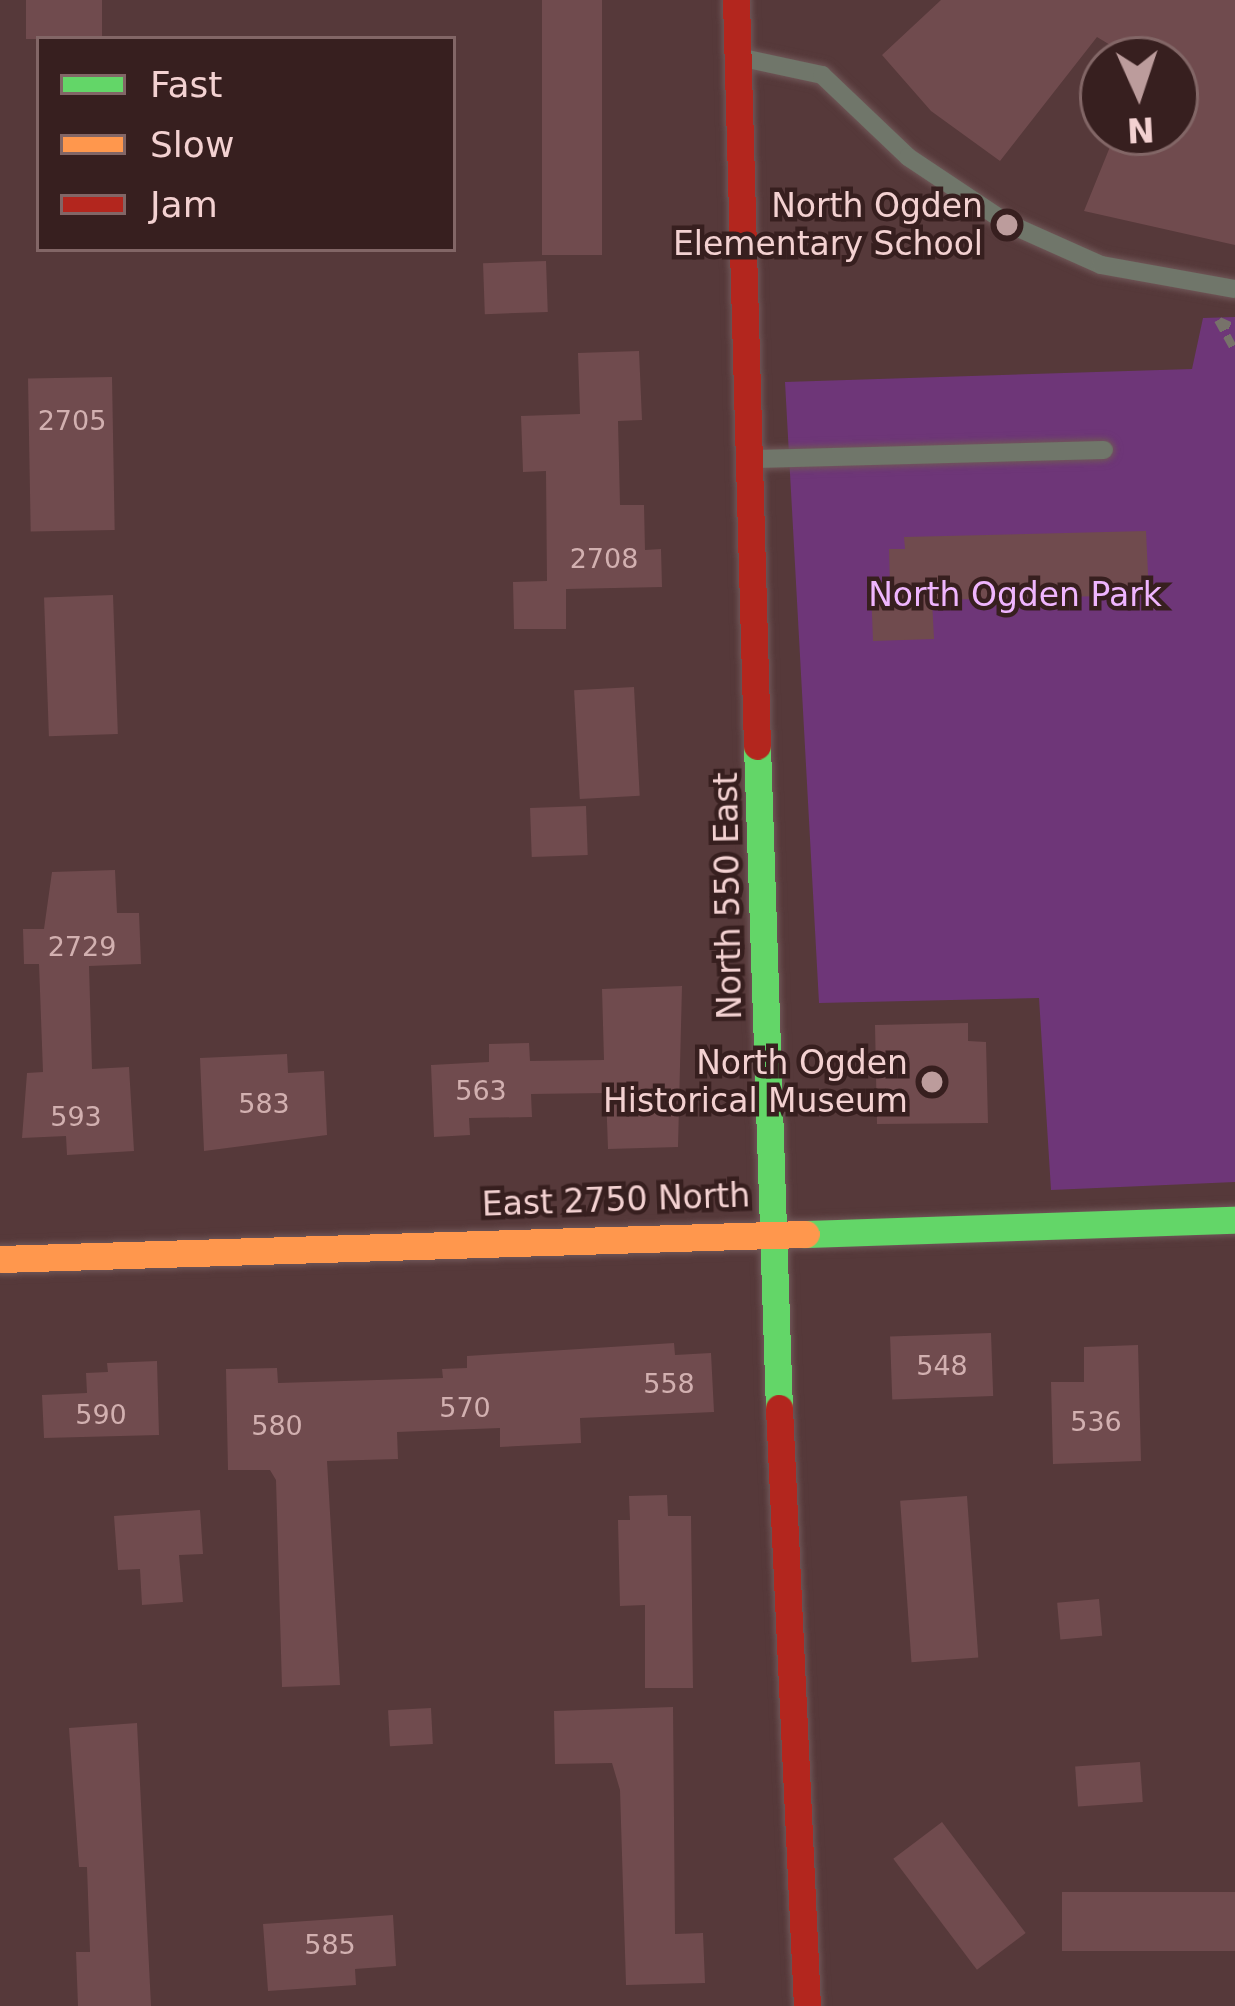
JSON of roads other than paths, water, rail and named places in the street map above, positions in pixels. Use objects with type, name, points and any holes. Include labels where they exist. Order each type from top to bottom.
[{"type":"street","name":"North 550 East","points":[[736,0],[755,459],[771,1231],[807,2006]]},
{"type":"street","name":"East 2750 North","points":[[0,1259],[771,1231],[1235,1220]]},
{"type":"lane","points":[[738,58],[822,75],[908,158],[1006,223],[1101,265],[1235,289]]},
{"type":"lane","points":[[755,459],[1104,450]]},
{"type":"place","name":"North Ogden Elementary School","points":[[1007,225]]},
{"type":"place","name":"North Ogden Historical Museum","points":[[932,1082]]},
{"type":"park label","name":"North Ogden Park","points":[[1015,595]]}]
